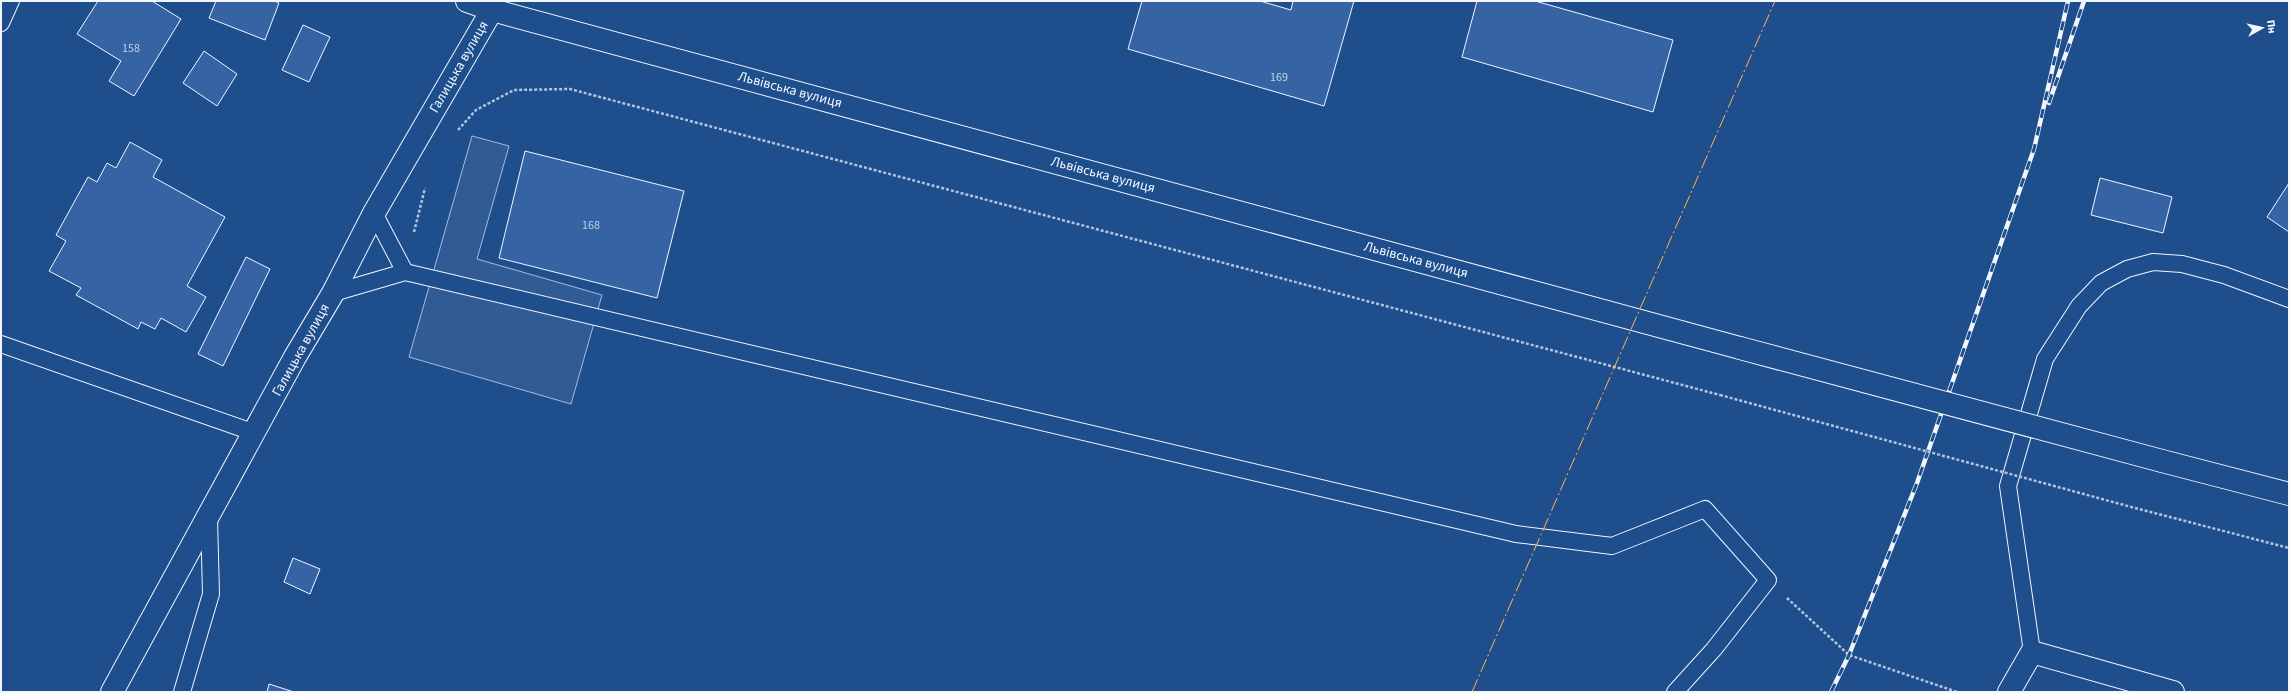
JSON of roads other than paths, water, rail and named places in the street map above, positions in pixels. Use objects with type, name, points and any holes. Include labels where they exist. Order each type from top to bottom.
[{"type":"main road","name":"Львівська вулиця","points":[[467,1],[492,10],[1740,348],[2289,494]]},
{"type":"main road","name":"Галицька вулиця","points":[[112,692],[333,293],[374,214],[492,10]]},
{"type":"main road","points":[[2009,692],[2032,652],[2173,692]]},
{"type":"lane","points":[[1,23],[11,1]]},
{"type":"lane","points":[[374,214],[405,272]]},
{"type":"lane","points":[[2032,652],[2008,486],[2045,359],[2079,306],[2101,283],[2127,269],[2153,262],[2182,264],[2224,275],[2289,299]]},
{"type":"lane","points":[[333,293],[405,272],[1516,534],[1612,546],[1705,509],[1768,580],[1714,649],[1675,692]]},
{"type":"lane","points":[[1,344],[255,433]]},
{"type":"lane","points":[[182,692],[211,594],[209,518]]},
{"type":"railway","points":[[1831,692],[1849,655],[1917,483],[2034,149],[2068,1]]},
{"type":"railway","points":[[2049,103],[2084,1]]}]
